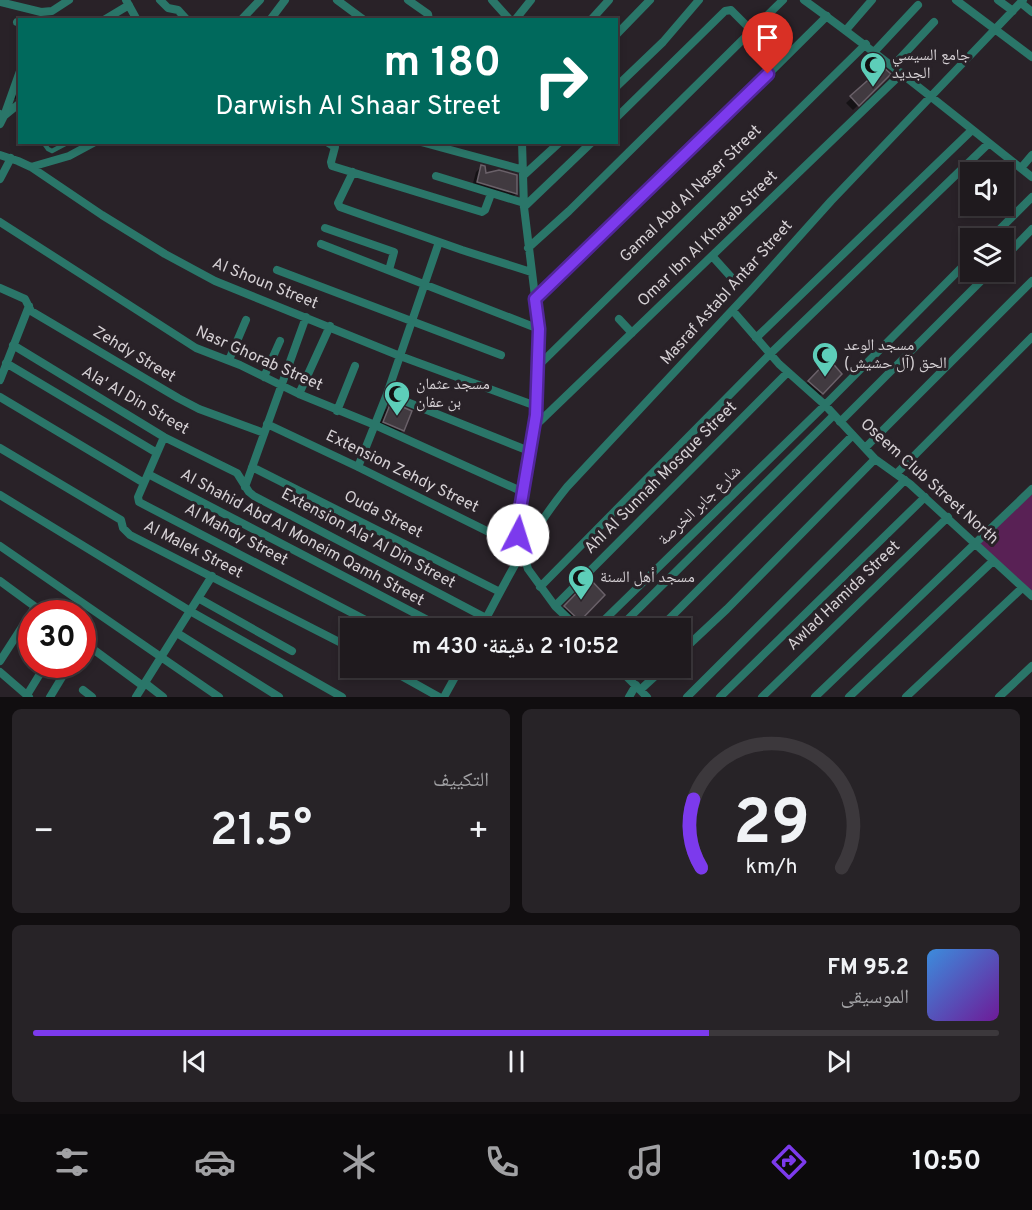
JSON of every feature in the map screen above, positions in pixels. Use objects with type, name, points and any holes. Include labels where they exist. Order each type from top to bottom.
[{"type":"street","points":[[0,2],[34,15],[52,11],[69,0]]},
{"type":"street","points":[[160,0],[168,8],[178,10],[185,18]]},
{"type":"street","points":[[243,18],[260,0]]},
{"type":"street","points":[[272,18],[285,0]]},
{"type":"street","points":[[338,0],[361,18]]},
{"type":"street","points":[[408,0],[428,14],[429,18]]},
{"type":"street","points":[[492,0],[508,18]]},
{"type":"street","points":[[517,18],[531,0]]},
{"type":"street","points":[[593,18],[609,0]]},
{"type":"street","points":[[618,33],[650,0]]},
{"type":"street","points":[[618,85],[663,42],[699,0]]},
{"type":"street","points":[[528,248],[569,211],[783,0]]},
{"type":"street","points":[[846,30],[872,0]]},
{"type":"street","points":[[956,0],[1032,57]]},
{"type":"street","points":[[998,0],[1012,11]]},
{"type":"street","points":[[809,1],[1032,177]]},
{"type":"street","points":[[1022,2],[1032,12]]},
{"type":"street","name":"Masraf Astabl Antar Street","points":[[486,618],[523,549],[567,488],[733,311],[831,201],[1022,2]]},
{"type":"street","points":[[107,18],[127,3],[136,18]]},
{"type":"street","points":[[875,51],[918,5]]},
{"type":"street","points":[[618,116],[725,11],[731,10],[752,31]]},
{"type":"street","points":[[535,299],[827,16]]},
{"type":"street","points":[[893,66],[934,22]]},
{"type":"street","name":"Gamal Abd Al Naser Street","points":[[537,367],[866,44]]},
{"type":"street","name":"Omar Ibn Al Khatab Street","points":[[535,426],[902,73]]},
{"type":"street","points":[[1,118],[18,76]]},
{"type":"street","points":[[1,118],[18,105]]},
{"type":"street","points":[[756,338],[972,130]]},
{"type":"street","points":[[540,587],[770,354],[989,143]]},
{"type":"street","points":[[31,167],[57,161],[92,144]]},
{"type":"street","points":[[331,144],[335,147],[331,165],[353,172],[482,212],[491,194]]},
{"type":"street","points":[[428,144],[524,172]]},
{"type":"street","points":[[520,144],[528,248],[539,329],[535,426],[529,451],[518,535],[528,569],[555,606],[568,618]]},
{"type":"street","points":[[524,172],[558,144]]},
{"type":"street","points":[[524,205],[590,144]]},
{"type":"street","points":[[1021,168],[1032,154]]},
{"type":"street","name":"Al Shoun Street","points":[[0,155],[31,167],[102,215],[181,263],[232,288],[400,356],[536,406]]},
{"type":"street","points":[[0,180],[11,158]]},
{"type":"street","points":[[353,172],[338,203],[340,207],[531,272]]},
{"type":"street","points":[[436,176],[524,205]]},
{"type":"street","points":[[1001,228],[1032,197]]},
{"type":"street","name":"Nasr Ghorab Street","points":[[0,222],[206,353],[229,360],[299,394],[375,425],[523,492]]},
{"type":"street","points":[[325,228],[394,252],[389,270]]},
{"type":"street","points":[[1014,248],[1032,229]]},
{"type":"street","points":[[358,467],[387,394],[439,242]]},
{"type":"street","points":[[321,244],[539,329]]},
{"type":"street","points":[[712,257],[731,277]]},
{"type":"street","name":"شارع جابر الخرصة","points":[[606,618],[825,405],[960,269]]},
{"type":"street","points":[[277,270],[501,356]]},
{"type":"street","points":[[865,448],[1032,281]]},
{"type":"street","points":[[630,618],[980,282]]},
{"type":"street","name":"Zehdy Street","points":[[0,288],[25,299],[32,311],[41,317],[178,398],[199,409],[265,429]]},
{"type":"street","points":[[0,380],[29,306]]},
{"type":"street","name":"Oseem Club Street North","points":[[733,311],[770,354],[825,405],[875,459],[897,473],[926,497],[1032,596]]},
{"type":"street","points":[[244,484],[306,317]]},
{"type":"street","points":[[619,319],[632,333]]},
{"type":"street","points":[[229,360],[246,320]]},
{"type":"street","points":[[299,394],[330,326]]},
{"type":"street","points":[[897,473],[1032,337]]},
{"type":"street","points":[[264,376],[280,341]]},
{"type":"street","name":"Ala' Al Din Street","points":[[13,345],[164,437],[237,474],[244,484]]},
{"type":"street","points":[[6,363],[157,453]]},
{"type":"street","points":[[337,411],[355,366]]},
{"type":"street","name":"Ahl Al Sunnah Mosque Street","points":[[555,606],[788,372]]},
{"type":"street","points":[[387,394],[529,451]]},
{"type":"street","points":[[0,397],[144,483],[164,437]]},
{"type":"street","name":"Extension Zehdy Street","points":[[265,429],[358,467],[523,549]]},
{"type":"street","points":[[670,618],[853,435]]},
{"type":"street","name":"Al Malek Street","points":[[0,448],[121,520],[123,528],[130,535],[340,642]]},
{"type":"street","points":[[691,643],[875,459]]},
{"type":"street","name":"Ouda Street","points":[[252,467],[500,592]]},
{"type":"street","name":"Al Shahid Abd Al Moneim Qamh Street","points":[[148,474],[424,618]]},
{"type":"street","points":[[687,697],[905,480]]},
{"type":"street","name":"Al Mahdy Street","points":[[144,483],[138,498],[139,502],[362,618]]},
{"type":"street","name":"Extension Ala' Al Din Street","points":[[244,484],[254,496],[486,618]]},
{"type":"street","points":[[815,697],[1032,489]]},
{"type":"street","points":[[0,495],[190,611],[342,697]]},
{"type":"street","points":[[720,697],[926,497]]},
{"type":"street","name":"Awlad Hamida Street","points":[[762,697],[948,517]]},
{"type":"street","points":[[0,546],[219,697]]},
{"type":"street","points":[[849,697],[993,561]]},
{"type":"street","points":[[136,697],[212,576]]},
{"type":"street","points":[[0,581],[26,600]]},
{"type":"street","points":[[906,697],[1022,588]]},
{"type":"street","points":[[198,598],[292,651]]},
{"type":"street","points":[[0,660],[18,633]]},
{"type":"street","points":[[177,633],[279,697]]},
{"type":"street","points":[[96,651],[163,697]]},
{"type":"street","points":[[999,697],[1032,666]]},
{"type":"street","points":[[0,672],[26,696],[37,678]]},
{"type":"street","points":[[50,697],[62,678]]},
{"type":"street","points":[[405,678],[438,697]]},
{"type":"street","points":[[444,697],[454,678]]},
{"type":"street","points":[[629,678],[641,691]]},
{"type":"street","points":[[629,697],[641,691],[654,678]]},
{"type":"street","points":[[83,690],[92,697]]},
{"type":"lane","points":[[44,144],[48,150],[52,151],[67,144]]},
{"type":"lane","points":[[72,144],[77,153]]},
{"type":"shaded area","points":[[1032,494],[1032,595],[978,545]]},
{"type":"building","name":"جامع السيسي الجديد","points":[[883,67],[891,74],[859,106],[850,96]]},
{"type":"building","points":[[481,165],[485,166],[486,173],[499,170],[517,175],[517,194],[477,182]]},
{"type":"building","name":"مسجد الوعد الحق (آل حشيش)","points":[[829,359],[842,374],[823,394],[808,381]]},
{"type":"building","name":"مسجد عثمان بن عفان","points":[[391,402],[412,411],[404,431],[383,422]]},
{"type":"building","name":"مسجد أهل السنة","points":[[590,579],[605,595],[583,618],[577,618],[564,606]]},
{"type":"place","name":"جامع السيسي الجديد","points":[[873,88]]},
{"type":"place","name":"مسجد الوعد الحق (آل حشيش)","points":[[825,378]]},
{"type":"place","name":"مسجد عثمان بن عفان","points":[[397,417]]},
{"type":"place","name":"مسجد أهل السنة","points":[[581,601]]},
{"type":"route","points":[[518,535],[519,515],[536,415],[539,329],[535,299],[768,74]]}]
